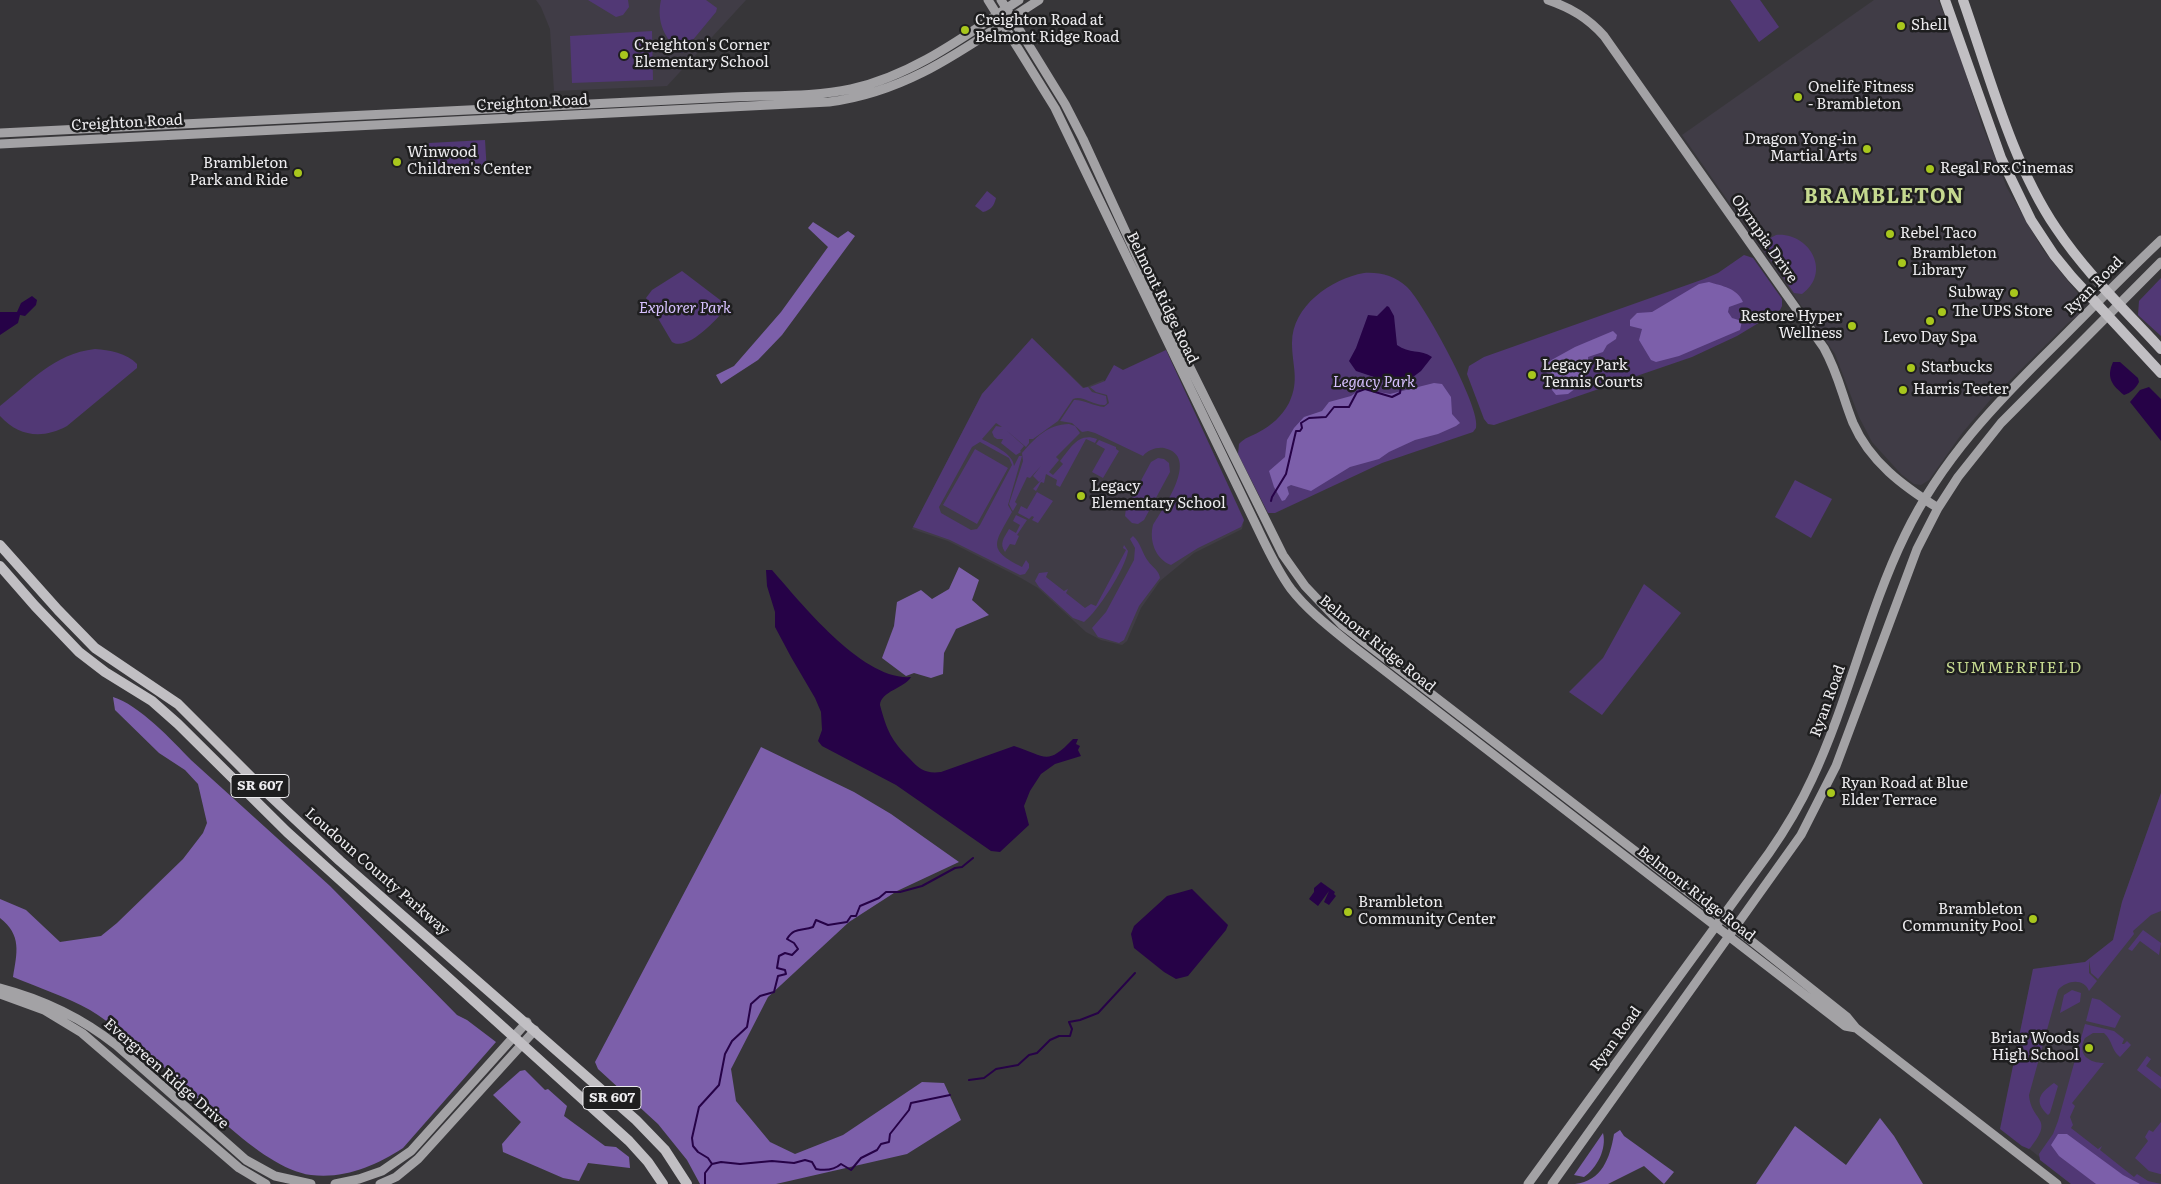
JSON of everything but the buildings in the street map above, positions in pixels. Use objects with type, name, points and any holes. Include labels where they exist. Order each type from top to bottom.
[{"type":"main road","name":"Belmont Ridge Road","points":[[988,0],[1055,108],[1257,527],[1278,568],[1292,589],[1310,609],[1354,647],[1845,1026],[1856,1028]]},
{"type":"main road","name":"Belmont Ridge Road","points":[[1001,0],[1065,104],[1166,319],[1280,550],[1305,586],[1342,625],[1735,928],[1847,1017],[1856,1028],[2057,1184]]},
{"type":"main road","name":"Creighton Road","points":[[0,133],[752,96],[848,89],[912,68],[1019,0]]},
{"type":"main road","name":"Creighton Road","points":[[0,144],[829,102],[877,92],[919,76],[1039,0]]},
{"type":"main road","name":"Olympia Drive","points":[[1548,0],[1579,14],[1592,23],[1604,36],[1824,348],[1838,375],[1851,417],[1861,439],[1886,470],[1938,508]]},
{"type":"main road","points":[[1945,0],[1994,141],[2016,191],[2054,255],[2096,304],[2161,373]]},
{"type":"main road","points":[[1963,0],[2030,184],[2066,243],[2107,292],[2161,349]]},
{"type":"main road","name":"Ryan Road","points":[[1528,1184],[1778,839],[1812,780],[1830,737],[1887,577],[1905,535],[1924,499],[1954,455],[1986,415],[2161,240]]},
{"type":"main road","name":"Ryan Road","points":[[1552,1184],[1801,835],[1828,783],[1856,714],[1906,575],[1938,508],[1958,477],[1986,440],[2161,262]]},
{"type":"main road","name":"Loudoun County Parkway","points":[[0,545],[95,648],[178,704],[302,827],[647,1130],[665,1150],[687,1184]]},
{"type":"main road","name":"Loudoun County Parkway","points":[[0,566],[34,606],[79,652],[105,672],[152,702],[178,724],[287,832],[629,1141],[648,1162],[663,1184]]},
{"type":"main road","name":"Evergreen Ridge Drive","points":[[0,988],[49,1005],[95,1029],[116,1045],[246,1160],[275,1176],[311,1184]]},
{"type":"main road","name":"Evergreen Ridge Drive","points":[[0,994],[44,1010],[82,1033],[238,1168],[266,1184]]},
{"type":"main road","points":[[335,1184],[370,1176],[402,1159],[421,1141],[526,1022]]},
{"type":"main road","points":[[380,1184],[396,1176],[418,1159],[535,1030]]},
{"type":"shaded area","name":"Creighton's Corner Elementary School","points":[[536,0],[746,0],[667,86],[554,91],[550,29]]},
{"type":"shaded area","points":[[1874,0],[1938,0],[1958,49],[1982,125],[2007,188],[2043,250],[2080,296],[2084,306],[2082,313],[2069,322],[1991,399],[1963,432],[1929,480],[1921,485],[1914,484],[1901,474],[1872,442],[1859,417],[1835,354],[1682,135]]},
{"type":"shaded area","points":[[813,222],[838,238],[848,231],[855,236],[782,335],[758,360],[721,384],[716,375],[734,366],[781,312],[828,247],[808,228]]},
{"type":"shaded area","points":[[1709,282],[1729,288],[1740,297],[1743,302],[1729,307],[1728,312],[1732,318],[1742,321],[1740,330],[1679,356],[1656,362],[1651,360],[1639,340],[1642,329],[1630,326],[1630,320],[1637,313],[1652,312],[1699,284]]},
{"type":"shaded area","points":[[32,296],[37,300],[36,305],[25,316],[20,315],[18,323],[0,335],[0,312],[17,312],[21,303]]},
{"type":"shaded area","points":[[1387,306],[1394,316],[1397,345],[1406,350],[1424,353],[1432,357],[1421,371],[1401,386],[1356,371],[1349,361],[1356,348],[1368,315],[1377,316]]},
{"type":"shaded area","points":[[1613,331],[1617,335],[1616,339],[1607,345],[1603,352],[1588,357],[1589,369],[1586,375],[1577,382],[1576,388],[1568,394],[1556,395],[1552,390],[1555,381],[1546,372],[1546,363],[1575,347]]},
{"type":"shaded area","name":"Legacy Elementary School","points":[[1032,338],[1084,388],[1103,380],[1114,386],[1166,350],[1244,520],[1242,529],[1194,553],[1160,581],[1141,608],[1127,641],[1122,645],[1101,640],[1086,632],[1038,588],[1021,578],[948,541],[912,529],[982,394]]},
{"type":"shaded area","points":[[2113,362],[2120,362],[2138,378],[2139,382],[2131,392],[2124,395],[2111,381],[2110,372]]},
{"type":"shaded area","points":[[1434,383],[1442,384],[1451,397],[1452,414],[1460,423],[1438,434],[1415,440],[1389,452],[1379,459],[1350,467],[1311,491],[1291,485],[1287,487],[1289,494],[1282,501],[1274,487],[1269,471],[1285,457],[1287,440],[1294,428],[1304,417],[1322,411],[1329,402],[1351,396],[1361,389],[1390,394]]},
{"type":"shaded area","points":[[2149,387],[2161,399],[2161,441],[2130,402],[2140,390]]},
{"type":"shaded area","points":[[959,567],[979,580],[972,600],[989,615],[956,629],[944,653],[943,674],[931,678],[914,673],[906,676],[882,658],[894,626],[897,602],[921,590],[932,599],[949,589]]},
{"type":"shaded area","points":[[766,570],[772,570],[817,620],[854,654],[873,667],[892,675],[911,677],[904,684],[884,696],[880,705],[885,722],[894,740],[913,763],[923,770],[941,772],[1014,746],[1040,756],[1051,756],[1064,748],[1073,739],[1078,739],[1076,744],[1080,746],[1078,750],[1081,756],[1055,764],[1041,774],[1030,791],[1024,806],[1029,825],[1000,852],[991,851],[896,785],[822,746],[818,741],[822,730],[821,712],[775,627],[775,612],[767,586]]},
{"type":"shaded area","points":[[113,697],[133,707],[155,724],[191,760],[330,886],[457,1015],[467,1020],[496,1042],[403,1148],[371,1166],[348,1173],[324,1176],[311,1175],[291,1169],[248,1143],[168,1070],[106,1020],[72,1001],[13,977],[16,960],[15,938],[7,924],[0,918],[0,899],[26,910],[60,942],[101,936],[183,859],[203,833],[207,823],[198,784],[185,770],[159,753],[115,710]]},
{"type":"shaded area","points":[[761,747],[854,792],[891,814],[959,862],[897,891],[849,922],[768,997],[731,1069],[736,1101],[770,1142],[795,1154],[843,1135],[922,1082],[944,1083],[961,1120],[907,1154],[776,1184],[700,1184],[687,1160],[658,1124],[598,1069],[595,1062]]},
{"type":"shaded area","name":"Briar Woods High School","points":[[2161,793],[2161,1184],[2073,1184],[2001,1126],[2033,969],[2085,962],[2113,940],[2122,902]]},
{"type":"shaded area","points":[[1321,882],[1335,892],[1336,896],[1329,905],[1324,902],[1329,891],[1318,906],[1309,899],[1314,892],[1314,888]]},
{"type":"shaded area","points":[[1192,889],[1228,925],[1226,930],[1188,976],[1176,979],[1134,948],[1131,934],[1134,926],[1167,896]]},
{"type":"shaded area","points":[[525,1070],[545,1090],[548,1089],[567,1106],[564,1116],[605,1146],[616,1147],[629,1157],[630,1168],[588,1163],[579,1181],[563,1178],[503,1152],[502,1144],[521,1122],[493,1095],[520,1071]]},
{"type":"shaded area","points":[[1880,1118],[1894,1136],[1923,1184],[1756,1184],[1795,1126],[1846,1165]]},
{"type":"shaded area","points":[[1620,1130],[1624,1136],[1674,1172],[1664,1184],[1644,1166],[1608,1184],[1575,1184],[1592,1178],[1603,1167],[1610,1152],[1614,1134]]},
{"type":"shaded area","points":[[1603,1133],[1604,1145],[1600,1158],[1593,1169],[1584,1177],[1574,1175]]},
{"type":"shaded area","points":[[2058,1134],[2067,1134],[2123,1175],[2140,1184],[2096,1184],[2059,1156],[2051,1145]]},
{"type":"green space","points":[[588,0],[628,0],[629,7],[623,15],[616,17]]},
{"type":"green space","points":[[661,0],[706,0],[717,8],[716,12],[682,53],[663,30],[660,16]]},
{"type":"green space","points":[[1730,0],[1760,0],[1779,27],[1759,42]]},
{"type":"green space","points":[[652,31],[653,80],[572,83],[570,36]]},
{"type":"green space","points":[[485,140],[487,173],[431,176],[429,143]]},
{"type":"green space","points":[[987,191],[996,198],[992,207],[983,212],[975,206]]},
{"type":"green space","points":[[1776,235],[1788,236],[1799,240],[1813,256],[1816,265],[1815,276],[1811,285],[1802,294],[1794,293],[1763,249],[1765,241]]},
{"type":"green space","points":[[1744,255],[1753,258],[1782,299],[1780,310],[1737,336],[1692,357],[1494,425],[1488,424],[1484,419],[1467,374],[1469,366],[1484,357],[1704,279],[1718,273]]},
{"type":"green space","name":"Explorer Park","points":[[682,271],[728,306],[702,332],[694,338],[679,344],[672,342],[646,298],[652,290]]},
{"type":"green space","name":"Legacy Park","points":[[1364,273],[1376,273],[1392,277],[1407,287],[1415,297],[1450,356],[1461,379],[1470,400],[1476,428],[1473,432],[1382,463],[1275,513],[1268,513],[1238,454],[1239,444],[1272,424],[1289,403],[1295,380],[1292,343],[1294,330],[1306,306],[1316,296],[1339,281]]},
{"type":"green space","points":[[2161,278],[2161,336],[2138,315],[2139,301]]},
{"type":"green space","points":[[1032,338],[1083,388],[1088,387],[1092,392],[1106,396],[1107,403],[1105,405],[1096,404],[1081,398],[1073,399],[1058,421],[1033,439],[1029,439],[1026,447],[1006,430],[1024,446],[1021,452],[1016,455],[1001,443],[1003,439],[994,437],[992,432],[996,426],[1002,427],[996,423],[982,439],[1006,453],[1013,461],[1014,466],[1019,456],[1022,456],[1008,505],[1012,512],[1001,531],[997,544],[1003,555],[1011,561],[1022,567],[1026,560],[1029,568],[1025,574],[1020,575],[950,540],[913,527],[982,394]],"holes":[[[980,442],[1009,458],[1012,465],[977,529],[971,530],[941,513],[939,507],[972,447]]]},
{"type":"green space","points":[[95,349],[112,351],[128,357],[137,364],[137,368],[67,426],[49,433],[32,434],[15,428],[0,416],[0,406],[44,370],[67,356]]},
{"type":"green space","points":[[1166,350],[1244,520],[1241,527],[1198,548],[1171,565],[1157,554],[1154,548],[1152,531],[1153,525],[1176,483],[1179,461],[1175,453],[1164,448],[1158,448],[1143,456],[1095,433],[1082,432],[1072,423],[1060,421],[1074,400],[1104,407],[1109,403],[1107,395],[1096,392],[1090,387],[1105,381],[1114,365],[1123,370]]},
{"type":"green space","points":[[1069,424],[1075,426],[1080,433],[1056,457],[1059,460],[1049,472],[1053,475],[1063,464],[1060,461],[1076,442],[1090,437],[1097,439],[1095,443],[1086,439],[1060,487],[1056,485],[1057,480],[1046,474],[1044,483],[1041,482],[1036,491],[1033,489],[1043,478],[1039,482],[1033,476],[1041,466],[1030,478],[1027,477],[1015,502],[1017,504],[1013,511],[1009,504],[1023,461],[1022,453],[1037,437],[1048,429]]},
{"type":"green space","points":[[1099,440],[1116,447],[1119,451],[1103,478],[1092,472],[1105,449],[1096,444]]},
{"type":"green space","points":[[975,449],[1008,468],[977,524],[943,505]]},
{"type":"green space","points":[[1158,458],[1164,459],[1169,463],[1170,472],[1144,520],[1138,524],[1132,523],[1125,516],[1126,508],[1151,462]]},
{"type":"green space","points":[[1795,480],[1832,499],[1811,538],[1775,517]]},
{"type":"green space","points":[[1037,492],[1053,501],[1038,523],[1032,520],[1034,517],[1032,516],[1029,519],[1018,513],[1021,506],[1027,509]]},
{"type":"green space","points":[[1016,515],[1027,520],[1017,535],[1019,536],[1015,545],[1010,544],[1005,552],[1002,543],[1005,535],[1009,529],[1016,533],[1020,525],[1013,521]]},
{"type":"green space","points":[[1133,536],[1160,578],[1139,606],[1124,640],[1119,643],[1098,637],[1092,628],[1106,612],[1134,560],[1135,548],[1130,539]]},
{"type":"green space","points":[[1124,545],[1128,551],[1122,568],[1103,599],[1084,622],[1073,618],[1039,587],[1035,581],[1039,573],[1048,572],[1046,577],[1064,591],[1068,589],[1066,593],[1085,608],[1091,604],[1096,606],[1126,550],[1123,548]]},
{"type":"green space","points":[[1644,584],[1681,613],[1602,715],[1569,692],[1603,658]]},
{"type":"green space","points":[[2161,793],[2161,911],[2151,915],[2133,931],[2134,934],[2098,979],[2091,973],[2089,960],[2089,973],[2097,981],[2089,991],[2087,987],[2079,982],[2070,982],[2058,990],[2029,1095],[2031,1104],[2040,1120],[2041,1130],[2029,1149],[2022,1146],[2000,1129],[2033,969],[2085,962],[2113,940],[2122,902]]},
{"type":"green space","points":[[2143,930],[2161,943],[2159,955],[2140,941],[2132,951],[2128,949]]},
{"type":"green space","points":[[2072,990],[2081,993],[2080,1002],[2060,1013],[2064,995]]},
{"type":"green space","points":[[2092,998],[2100,1000],[2121,1016],[2115,1028],[2086,1021]]},
{"type":"green space","points":[[2085,1024],[2114,1031],[2124,1039],[2122,1044],[2127,1041],[2131,1045],[2120,1057],[2104,1033],[2093,1033],[2085,1038],[2082,1049],[2086,1057],[2089,1060],[2104,1063],[2072,1103],[2075,1106],[2070,1117],[2073,1125],[2071,1128],[2098,1149],[2102,1146],[2100,1150],[2134,1177],[2137,1174],[2148,1181],[2161,1184],[2071,1184],[2040,1160],[2039,1154],[2053,1134],[2058,1121]]},
{"type":"green space","points":[[2147,1056],[2151,1059],[2146,1066],[2161,1077],[2161,1089],[2137,1070]]},
{"type":"green space","points":[[2054,1083],[2058,1086],[2048,1115],[2041,1106],[2040,1097]]},
{"type":"green space","points":[[2161,1122],[2160,1174],[2149,1171],[2135,1158],[2148,1141],[2145,1137],[2149,1130],[2153,1132]]},
{"type":"waterway","points":[[1271,501],[1286,474],[1296,431],[1300,431],[1302,428],[1301,423],[1309,418],[1326,417],[1334,407],[1349,407],[1357,392],[1365,389],[1392,397],[1400,393],[1401,386]]},
{"type":"waterway","points":[[705,1184],[705,1173],[712,1164],[708,1158],[698,1152],[693,1146],[692,1138],[699,1107],[719,1085],[725,1054],[732,1041],[747,1027],[751,1004],[760,996],[774,992],[778,976],[786,974],[785,970],[777,968],[779,956],[785,953],[792,955],[798,949],[794,943],[787,939],[790,935],[795,931],[813,927],[816,920],[828,925],[847,922],[851,916],[856,916],[860,906],[879,898],[886,892],[900,892],[922,886],[955,868],[962,867],[973,858]]},
{"type":"waterway","points":[[969,1080],[984,1078],[996,1069],[1018,1065],[1029,1055],[1037,1053],[1050,1040],[1059,1036],[1070,1036],[1072,1029],[1069,1022],[1098,1013],[1135,973]]},
{"type":"waterway","points":[[712,1164],[721,1162],[740,1164],[772,1161],[794,1163],[805,1160],[812,1162],[816,1169],[830,1170],[841,1164],[851,1170],[861,1158],[877,1150],[881,1144],[889,1142],[890,1134],[909,1110],[911,1103],[950,1095]]},
{"type":"place","name":"Shell","points":[[1901,26]]},
{"type":"place","name":"Creighton Road at Belmont Ridge Road","points":[[965,30]]},
{"type":"place","name":"Creighton's Corner Elementary School","points":[[624,55]]},
{"type":"place","name":"Onelife Fitness - Brambleton","points":[[1798,97]]},
{"type":"place","name":"Dragon Yong-in Martial Arts","points":[[1867,149]]},
{"type":"place","name":"Winwood Children's Center","points":[[397,162]]},
{"type":"place","name":"Regal Fox Cinemas","points":[[1930,169]]},
{"type":"place","name":"Brambleton Park and Ride","points":[[298,173]]},
{"type":"place","name":"Rebel Taco","points":[[1890,234]]},
{"type":"place","name":"Brambleton Library","points":[[1902,263]]},
{"type":"place","name":"Subway","points":[[2014,293]]},
{"type":"place","name":"The UPS Store","points":[[1942,312]]},
{"type":"place","name":"Levo Day Spa","points":[[1930,321]]},
{"type":"place","name":"Restore Hyper Wellness","points":[[1852,326]]},
{"type":"place","name":"Starbucks","points":[[1911,368]]},
{"type":"place","name":"Legacy Park Tennis Courts","points":[[1532,375]]},
{"type":"place","name":"Harris Teeter","points":[[1903,390]]},
{"type":"place","name":"Legacy Elementary School","points":[[1081,496]]},
{"type":"place","name":"Ryan Road at Blue Elder Terrace","points":[[1831,793]]},
{"type":"place","name":"Brambleton Community Center","points":[[1348,912]]},
{"type":"place","name":"Brambleton Community Pool","points":[[2033,919]]},
{"type":"place","name":"Briar Woods High School","points":[[2089,1048]]},
{"type":"district","name":"BRAMBLETON","points":[[1884,197]]},
{"type":"district","name":"SUMMERFIELD","points":[[2014,668]]}]
